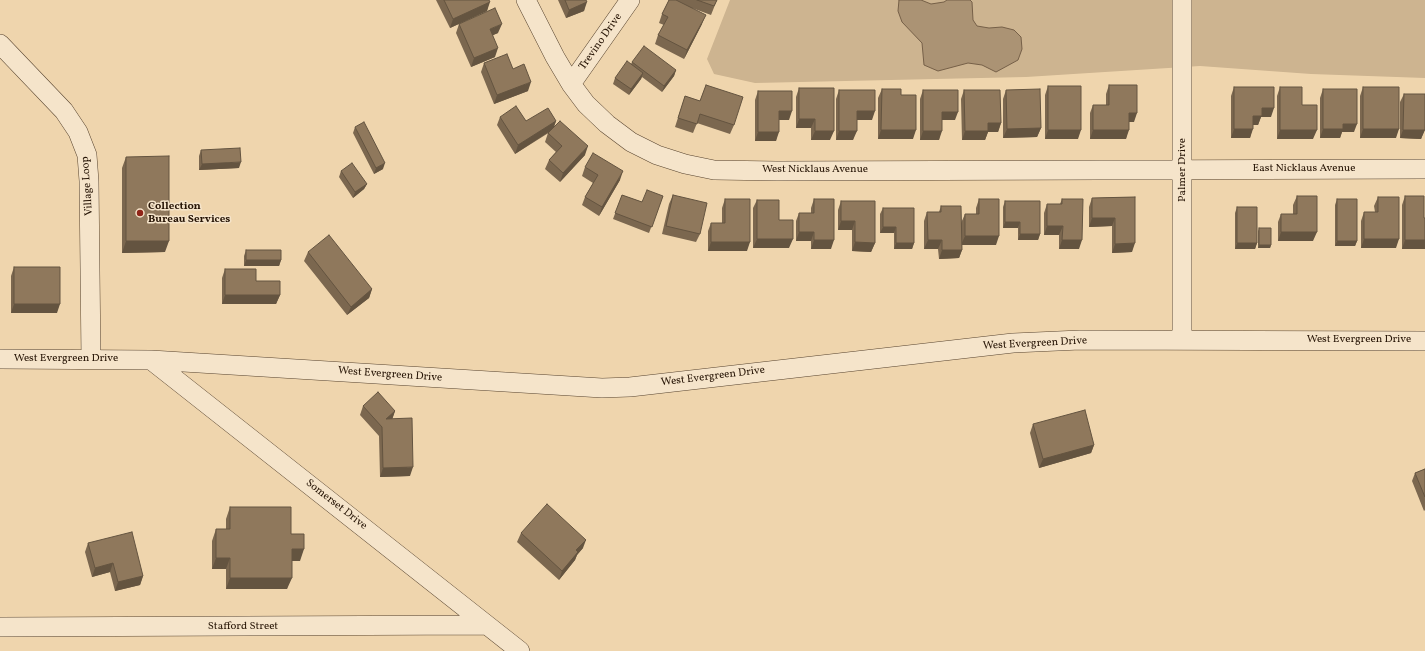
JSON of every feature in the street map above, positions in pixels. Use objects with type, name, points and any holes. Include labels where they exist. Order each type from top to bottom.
[{"type":"street","name":"West Nicklaus Avenue","points":[[526,0],[555,57],[571,84],[586,104],[607,124],[631,142],[657,155],[685,164],[714,170],[1183,168]]},
{"type":"street","name":"Trevino Drive","points":[[571,84],[630,0]]},
{"type":"street","name":"Palmer Drive","points":[[1182,0],[1182,340]]},
{"type":"street","name":"Village Loop","points":[[0,44],[64,111],[78,132],[87,155],[89,181],[91,359]]},
{"type":"street","name":"East Nicklaus Avenue","points":[[1183,168],[1425,169]]},
{"type":"street","name":"West Evergreen Drive","points":[[0,359],[151,360],[602,388],[630,387],[1013,343],[1182,340],[1425,341]]},
{"type":"street","name":"Somerset Drive","points":[[151,360],[520,651]]},
{"type":"street","name":"Stafford Street","points":[[0,627],[487,625]]},
{"type":"shaded area","points":[[730,0],[1425,0],[1425,78],[1311,74],[1200,66],[1026,77],[755,83],[714,74],[707,59]]},
{"type":"shaded area","points":[[899,0],[921,0],[931,4],[944,2],[947,0],[970,0],[972,2],[973,20],[977,26],[989,28],[1002,27],[1014,30],[1021,37],[1022,49],[1018,60],[996,72],[982,65],[968,63],[938,71],[924,65],[922,43],[902,22],[898,11]]},
{"type":"building","points":[[444,0],[489,0],[490,2],[453,19]]},
{"type":"building","points":[[565,0],[586,0],[587,2],[569,10]]},
{"type":"building","points":[[669,0],[676,0],[706,15],[687,50],[658,35],[668,17],[662,14]]},
{"type":"building","points":[[697,0],[717,0],[714,6]]},
{"type":"building","points":[[495,8],[502,24],[490,29],[498,48],[474,58],[459,24]]},
{"type":"building","points":[[644,46],[676,70],[664,86],[632,62]]},
{"type":"building","points":[[507,54],[513,69],[524,64],[531,82],[497,95],[484,63]]},
{"type":"building","points":[[627,61],[643,73],[631,89],[615,78]]},
{"type":"building","points":[[706,85],[743,97],[734,125],[700,114],[697,124],[678,118],[685,96],[700,101]]},
{"type":"building","points":[[1109,85],[1137,85],[1137,113],[1129,113],[1129,130],[1093,130],[1093,105],[1109,105]]},
{"type":"building","points":[[1048,86],[1081,86],[1081,130],[1048,130]]},
{"type":"building","points":[[1234,87],[1274,87],[1274,108],[1262,108],[1262,116],[1253,116],[1253,129],[1234,129]]},
{"type":"building","points":[[1280,87],[1302,87],[1302,105],[1317,105],[1317,130],[1280,130]]},
{"type":"building","points":[[1363,87],[1399,87],[1399,129],[1363,129]]},
{"type":"building","points":[[799,88],[834,88],[834,131],[815,131],[815,119],[799,119]]},
{"type":"building","points":[[882,89],[901,89],[901,95],[916,95],[916,130],[881,130]]},
{"type":"building","points":[[1040,89],[1041,128],[1007,129],[1006,90]]},
{"type":"building","points":[[1323,89],[1357,89],[1357,124],[1343,124],[1343,129],[1323,129]]},
{"type":"building","points":[[839,90],[875,90],[875,111],[857,111],[857,131],[839,131]]},
{"type":"building","points":[[923,90],[958,90],[958,112],[942,112],[942,131],[923,131]]},
{"type":"building","points":[[964,90],[1000,90],[1001,123],[988,123],[988,131],[965,131]]},
{"type":"building","points":[[758,91],[792,91],[792,111],[779,111],[779,132],[758,132]]},
{"type":"building","points":[[1404,94],[1425,94],[1425,130],[1403,130]]},
{"type":"building","points":[[516,106],[526,121],[548,108],[556,121],[518,145],[500,117]]},
{"type":"building","points":[[560,121],[588,146],[563,173],[549,160],[562,146],[548,133]]},
{"type":"building","points":[[364,122],[385,163],[376,168],[355,127]]},
{"type":"building","points":[[240,148],[241,162],[202,164],[201,150]]},
{"type":"building","points":[[593,153],[623,171],[602,207],[585,197],[598,175],[585,167]]},
{"type":"building","points":[[169,156],[169,241],[126,241],[126,157]]},
{"type":"building","points":[[352,163],[367,184],[355,192],[341,171]]},
{"type":"building","points":[[647,190],[663,196],[652,227],[615,213],[622,195],[642,202]]},
{"type":"building","points":[[673,195],[707,203],[700,234],[666,226]]},
{"type":"building","points":[[1297,196],[1317,196],[1317,232],[1281,232],[1281,214],[1297,214]]},
{"type":"building","points":[[1405,196],[1424,196],[1425,240],[1405,240]]},
{"type":"building","points":[[1135,197],[1135,243],[1115,244],[1115,218],[1092,218],[1092,198]]},
{"type":"building","points":[[1378,197],[1399,197],[1399,239],[1364,239],[1364,212],[1378,212]]},
{"type":"building","points":[[725,199],[750,199],[750,242],[711,242],[711,223],[725,223]]},
{"type":"building","points":[[814,199],[834,199],[834,240],[814,240],[814,232],[799,232],[799,213],[814,213]]},
{"type":"building","points":[[979,199],[999,199],[999,236],[965,236],[965,214],[979,214]]},
{"type":"building","points":[[1062,199],[1083,199],[1082,240],[1062,240],[1063,226],[1047,226],[1047,204],[1062,204]]},
{"type":"building","points":[[1337,199],[1357,199],[1357,241],[1337,241]]},
{"type":"building","points":[[757,200],[779,200],[779,220],[793,220],[793,239],[757,239]]},
{"type":"building","points":[[841,201],[875,201],[875,243],[855,242],[855,221],[841,221]]},
{"type":"building","points":[[1005,201],[1040,201],[1040,234],[1020,234],[1020,222],[1005,222]]},
{"type":"building","points":[[941,206],[961,206],[962,250],[942,250],[942,240],[928,240],[927,212],[941,212]]},
{"type":"building","points":[[1237,207],[1257,207],[1257,243],[1237,243]]},
{"type":"building","points":[[883,208],[914,208],[914,243],[896,243],[896,227],[883,227]]},
{"type":"building","points":[[1259,228],[1271,228],[1271,245],[1259,245]]},
{"type":"building","points":[[329,235],[372,289],[351,307],[308,252]]},
{"type":"building","points":[[246,250],[281,250],[281,260],[246,260]]},
{"type":"building","points":[[14,267],[60,267],[60,304],[14,304]]},
{"type":"building","points":[[225,269],[256,269],[256,281],[280,281],[280,295],[225,295]]},
{"type":"building","points":[[378,392],[395,411],[386,419],[412,418],[413,467],[383,468],[382,427],[363,406]]},
{"type":"building","points":[[1085,410],[1094,445],[1043,459],[1033,424]]},
{"type":"building","points":[[1425,469],[1425,497],[1415,473]]},
{"type":"building","points":[[547,504],[586,540],[576,550],[578,552],[562,571],[521,533]]},
{"type":"building","points":[[230,507],[291,507],[291,534],[304,534],[304,549],[292,549],[292,578],[230,578],[230,558],[216,558],[216,529],[230,529]]},
{"type":"building","points":[[132,532],[143,576],[118,582],[113,563],[95,568],[88,543]]},
{"type":"place","name":"Collection Bureau Services","points":[[140,213]]}]
